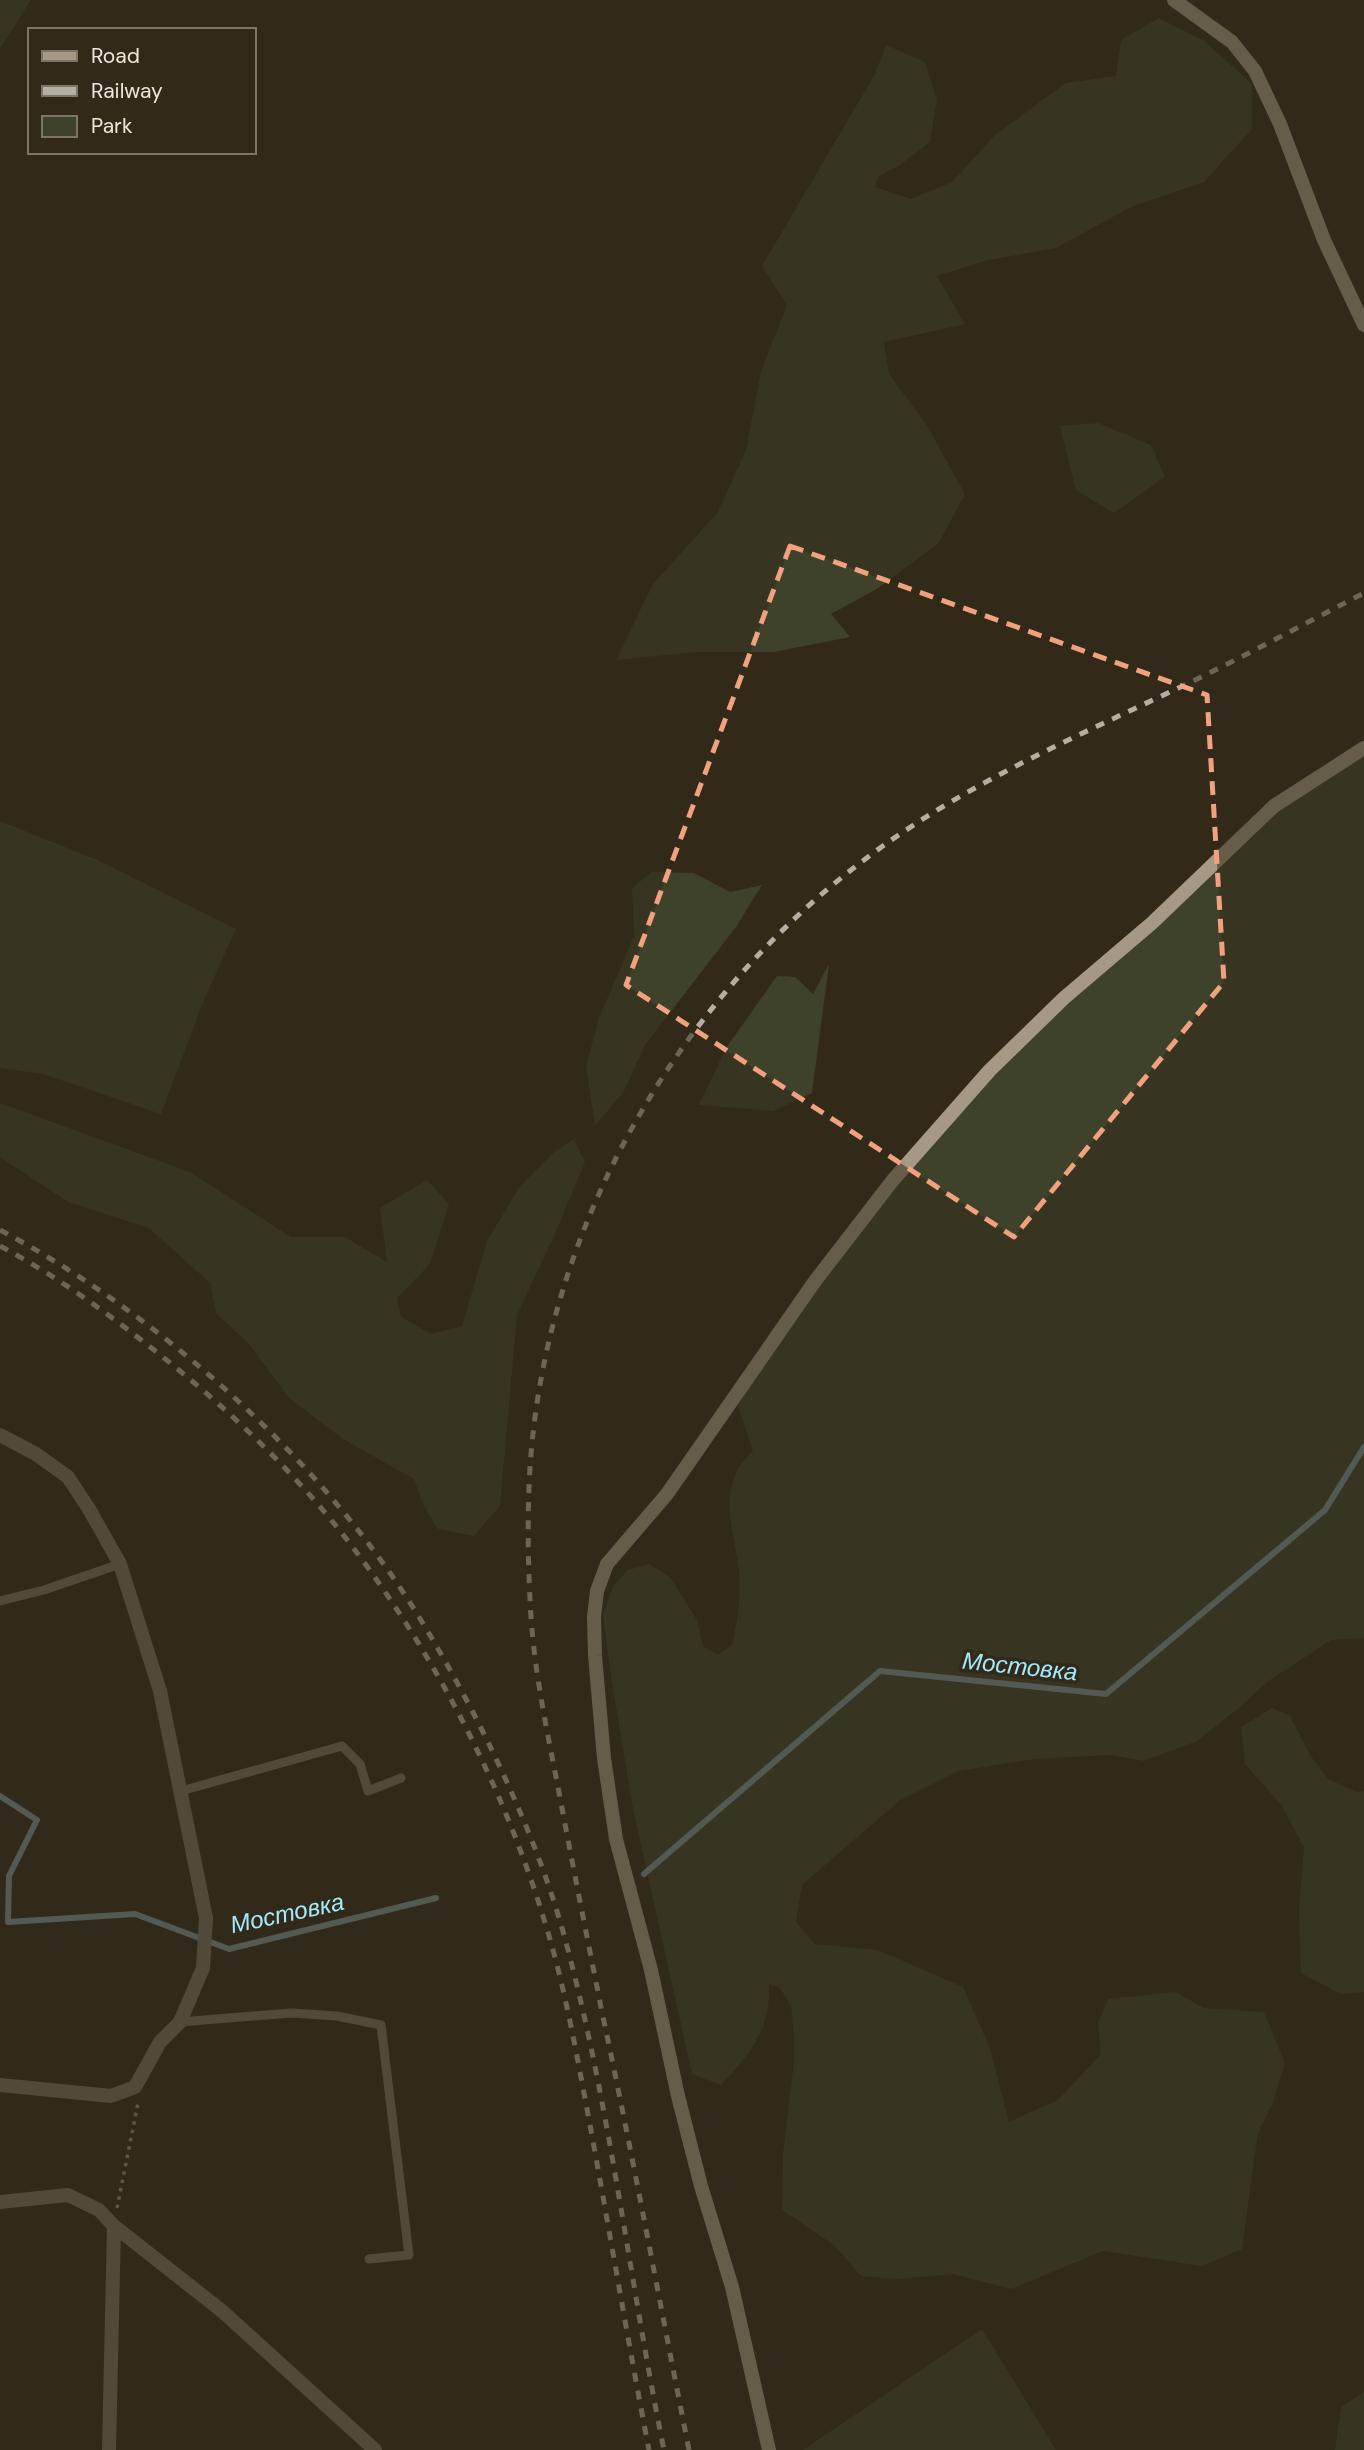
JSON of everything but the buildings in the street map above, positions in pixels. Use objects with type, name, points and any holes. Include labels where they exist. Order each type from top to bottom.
[{"type":"street","points":[[1174,0],[1232,41],[1255,71],[1280,124],[1324,240],[1364,325]]},
{"type":"street","points":[[769,2450],[732,2287],[697,2173],[651,1970],[616,1839],[604,1758],[595,1656],[594,1617],[597,1591],[607,1564],[667,1494],[815,1281],[893,1180],[990,1070],[1064,998],[1152,923],[1274,806],[1364,748]]},
{"type":"street","points":[[0,1435],[36,1454],[68,1477],[89,1508],[120,1564],[160,1691],[206,1918],[202,1968],[180,2022],[160,2042],[135,2087],[110,2096],[0,2085]]},
{"type":"street","points":[[0,2202],[68,2195],[99,2210],[114,2226],[222,2311],[375,2450]]},
{"type":"street","points":[[109,2450],[114,2226]]},
{"type":"lane","points":[[0,1601],[44,1590],[120,1564]]},
{"type":"lane","points":[[181,1791],[342,1746],[360,1764],[369,1791],[401,1778]]},
{"type":"lane","points":[[180,2022],[291,2013],[337,2016],[381,2025],[409,2255],[369,2259]]},
{"type":"path","points":[[114,2226],[139,2106],[135,2087]]},
{"type":"highlighted area","points":[[790,546],[1207,695],[1224,982],[1014,1237],[626,985]]},
{"type":"green space","points":[[0,0],[31,0],[0,49]]},
{"type":"green space","points":[[1159,18],[1203,40],[1252,84],[1252,129],[1204,182],[1133,206],[1056,248],[984,261],[937,276],[965,324],[884,342],[889,374],[926,424],[965,494],[938,544],[875,590],[831,614],[850,637],[774,652],[696,652],[616,660],[653,584],[718,512],[746,450],[761,371],[787,305],[762,266],[875,74],[886,45],[925,62],[937,100],[930,142],[900,165],[879,176],[875,187],[911,199],[952,182],[995,135],[1066,83],[1116,76],[1121,40]]},
{"type":"green space","points":[[1098,423],[1151,445],[1165,477],[1114,513],[1076,490],[1060,426]]},
{"type":"green space","points":[[1364,748],[1364,1638],[1331,1640],[1267,1682],[1197,1741],[1144,1761],[1110,1755],[1034,1759],[959,1771],[899,1801],[802,1885],[796,1922],[815,1944],[878,1950],[963,1987],[990,2048],[1009,2122],[1058,2100],[1101,2054],[1098,2023],[1108,1999],[1175,1992],[1204,2008],[1264,2012],[1285,2063],[1272,2105],[1258,2133],[1242,2249],[1202,2266],[1103,2251],[1011,2289],[953,2274],[898,2279],[861,2276],[834,2245],[782,2210],[783,2154],[794,2061],[794,2038],[791,2005],[779,1987],[769,1984],[766,2014],[757,2040],[721,2085],[692,2074],[633,1809],[603,1615],[613,1586],[628,1570],[649,1564],[670,1577],[697,1620],[703,1646],[718,1655],[732,1645],[740,1579],[730,1518],[730,1492],[739,1468],[753,1451],[735,1397],[815,1281],[990,1070],[1237,839]]},
{"type":"green space","points":[[0,821],[95,859],[236,929],[204,1000],[161,1114],[43,1074],[0,1068]]},
{"type":"green space","points":[[652,872],[694,873],[730,892],[762,885],[736,927],[645,1045],[624,1091],[595,1126],[586,1066],[599,1018],[634,936],[632,888]]},
{"type":"green space","points":[[829,964],[812,1093],[773,1111],[699,1105],[726,1048],[777,976],[795,977],[813,994]]},
{"type":"green space","points":[[0,1103],[190,1172],[291,1237],[345,1237],[387,1262],[380,1208],[427,1180],[449,1204],[430,1264],[397,1298],[401,1317],[431,1334],[462,1326],[487,1241],[520,1186],[554,1152],[574,1139],[585,1162],[517,1315],[500,1506],[474,1536],[438,1529],[424,1506],[414,1479],[343,1439],[289,1398],[249,1344],[216,1313],[210,1283],[149,1228],[68,1202],[0,1157]]},
{"type":"green space","points":[[1272,1708],[1290,1716],[1310,1755],[1328,1779],[1357,1792],[1364,1791],[1364,1992],[1341,1994],[1301,1973],[1299,1910],[1304,1847],[1281,1805],[1245,1764],[1241,1727]]},
{"type":"green space","points":[[982,2329],[1056,2450],[803,2450]]},
{"type":"green space","points":[[1364,2392],[1364,2450],[1335,2450],[1341,2407]]},
{"type":"waterway","name":"Мостовка","points":[[644,1874],[880,1671],[1106,1694],[1325,1510],[1364,1447]]},
{"type":"waterway","name":"Мостовка","points":[[0,1796],[37,1820],[9,1876],[8,1922],[135,1914],[229,1949],[436,1898]]},
{"type":"railway","points":[[689,2450],[546,1724],[531,1617],[529,1487],[541,1380],[562,1294],[592,1211],[631,1131],[677,1055],[732,985],[793,920],[860,863],[934,812],[1010,769],[1219,668],[1364,593]]},
{"type":"railway","points":[[0,1230],[58,1263],[172,1344],[226,1390],[277,1439],[325,1490],[368,1543],[407,1598],[458,1684],[519,1810],[539,1859],[564,1935],[607,2127],[664,2450]]},
{"type":"railway","points":[[0,1246],[60,1282],[117,1322],[232,1416],[281,1464],[327,1515],[381,1586],[412,1632],[467,1730],[513,1831],[532,1883],[567,2006],[649,2450]]}]
